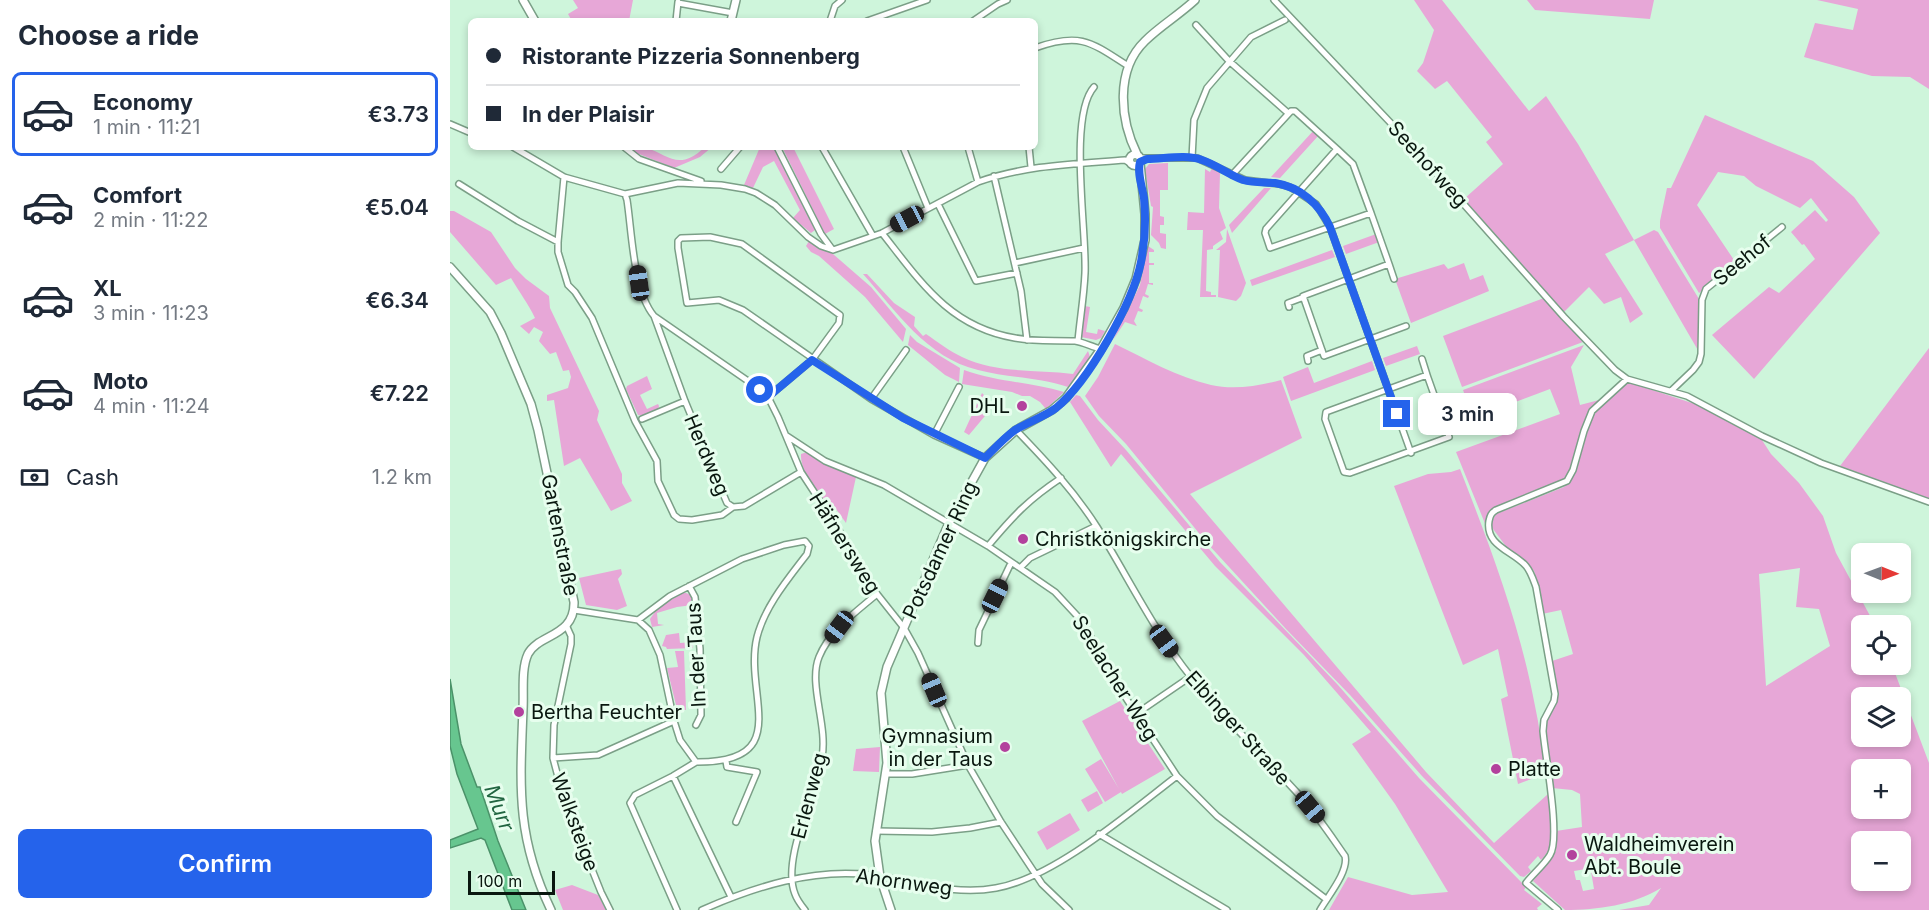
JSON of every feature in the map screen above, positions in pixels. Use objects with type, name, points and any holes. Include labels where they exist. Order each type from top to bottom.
[{"type":"street","points":[[523,0],[533,18]]},
{"type":"street","points":[[676,18],[678,1],[732,17],[736,0]]},
{"type":"street","points":[[831,18],[835,6],[842,0]]},
{"type":"street","points":[[876,18],[927,0]]},
{"type":"street","points":[[977,18],[1007,0]]},
{"type":"street","points":[[1038,47],[1068,40],[1088,42],[1128,66],[1143,42],[1195,0]]},
{"type":"street","name":"Seehofweg","points":[[1274,0],[1404,137],[1578,333],[1608,364],[1627,379]]},
{"type":"street","points":[[1192,158],[1194,120],[1207,88],[1251,37],[1285,20]]},
{"type":"street","points":[[1196,25],[1229,61],[1288,113]]},
{"type":"street","name":"Potsdamer Ring","points":[[891,910],[880,877],[876,851],[887,751],[882,682],[950,524],[985,458],[1016,430],[1052,410],[1066,398],[1101,349],[1133,289],[1145,240],[1145,214],[1136,160],[1123,106],[1124,80],[1128,66]]},
{"type":"street","points":[[1078,341],[1085,273],[1080,163],[1085,110],[1089,92],[1094,87]]},
{"type":"street","points":[[1232,175],[1288,113],[1295,111],[1353,164],[1394,279]]},
{"type":"street","points":[[450,124],[468,132]]},
{"type":"street","points":[[1337,149],[1266,229],[1265,233],[1270,248],[1371,213]]},
{"type":"street","points":[[518,150],[564,177],[625,194],[667,184],[734,186],[756,193],[774,205],[808,237],[821,246],[833,250],[882,233],[978,182],[1031,167],[1192,158],[1209,162],[1245,180],[1284,185],[1300,192],[1317,206],[1330,227],[1411,452]]},
{"type":"street","points":[[628,150],[639,159],[711,184]]},
{"type":"street","points":[[721,169],[737,150]]},
{"type":"street","points":[[778,150],[820,234],[833,250]]},
{"type":"street","points":[[824,150],[873,236]]},
{"type":"street","points":[[904,150],[928,208]]},
{"type":"street","points":[[969,150],[978,182]]},
{"type":"street","points":[[1029,150],[1031,167]]},
{"type":"street","points":[[994,176],[1015,263],[1027,340]]},
{"type":"street","points":[[564,177],[558,252],[568,285],[592,318],[635,421],[657,461],[658,481],[674,514],[679,519],[692,520],[722,515],[733,507],[744,506],[801,472]]},
{"type":"street","points":[[459,184],[535,231],[558,242]]},
{"type":"street","name":"Häfnersweg","points":[[625,194],[640,289],[647,308],[654,316],[768,397],[801,472],[878,594],[904,628],[918,653],[968,765],[1001,822],[1036,875],[1054,897],[1069,910]]},
{"type":"street","points":[[938,204],[976,281],[1017,273]]},
{"type":"street","name":"Seehof","points":[[1671,391],[1699,362],[1702,300],[1706,289],[1782,227]]},
{"type":"street","points":[[882,233],[933,296],[954,314],[973,325],[997,334],[1027,340],[1078,341],[1101,349]]},
{"type":"street","points":[[768,397],[812,360],[839,323],[840,315],[742,244],[710,237],[681,238],[678,248],[685,301],[690,303],[719,300],[735,306],[812,360],[871,399],[934,435],[985,458]]},
{"type":"street","points":[[1015,263],[1084,248]]},
{"type":"street","points":[[1289,307],[1288,303],[1303,296],[1389,264]]},
{"type":"street","name":"Gartenstraße","points":[[450,267],[490,312],[531,404],[556,514],[574,610],[566,625],[528,654],[525,675],[520,763],[522,821],[528,849],[551,910]]},
{"type":"street","points":[[1304,297],[1324,356],[1406,326]]},
{"type":"street","name":"Herdweg","points":[[654,316],[685,401],[724,496],[727,503],[733,507]]},
{"type":"street","points":[[1308,361],[1307,356],[1322,350]]},
{"type":"street","points":[[871,399],[906,351]]},
{"type":"street","points":[[1422,359],[1449,437],[1345,473],[1325,414],[1427,375]]},
{"type":"street","points":[[1558,910],[1526,883],[1551,855],[1553,848],[1553,817],[1543,731],[1544,720],[1554,701],[1554,682],[1536,587],[1531,574],[1521,560],[1495,542],[1490,534],[1491,513],[1567,481],[1573,470],[1592,411],[1627,379],[1671,391],[1703,404],[1762,436],[1821,463],[1929,502]]},
{"type":"street","points":[[934,435],[959,387]]},
{"type":"street","name":"Herdweg","points":[[642,418],[685,401]]},
{"type":"street","name":"Elbinger Straße","points":[[1016,430],[1061,478],[1096,526],[1164,641],[1190,677],[1242,737],[1306,802],[1345,856],[1347,862],[1344,870],[1320,910]]},
{"type":"street","name":"Seelacher Weg","points":[[785,435],[825,460],[884,485],[988,546],[1055,592],[1081,620],[1136,714],[1177,776],[1217,816],[1326,899]]},
{"type":"street","points":[[988,546],[1035,495],[1061,478]]},
{"type":"street","points":[[1020,568],[1030,558],[1096,526]]},
{"type":"street","name":"In der Taus","points":[[638,620],[662,601],[742,560],[784,545],[805,541],[809,546],[768,609],[756,640],[755,666],[760,726],[758,735],[746,750],[726,761]]},
{"type":"street","points":[[978,643],[979,630],[1011,563]]},
{"type":"street","name":"In der Taus","points":[[689,586],[695,597],[700,649],[701,715],[696,725]]},
{"type":"street","name":"Erlenweg","points":[[793,879],[792,863],[823,753],[824,732],[816,678],[819,657],[839,627],[878,594]]},
{"type":"street","points":[[574,610],[638,620],[649,630],[660,655],[680,740],[696,762]]},
{"type":"street","name":"Walksteige","points":[[566,625],[571,636],[571,644],[556,714],[552,758],[566,807],[578,826],[593,872],[610,910]]},
{"type":"street","points":[[1136,714],[1190,677]]},
{"type":"street","points":[[552,758],[598,755],[674,721]]},
{"type":"street","points":[[677,910],[630,803],[635,795],[674,776],[696,762],[726,761],[727,767],[757,772],[736,822]]},
{"type":"street","points":[[885,774],[912,774],[968,765]]},
{"type":"street","points":[[674,776],[730,897]]},
{"type":"street","name":"Ahornweg","points":[[702,910],[730,897],[793,879],[850,874],[961,891],[999,888],[1036,875],[1099,834],[1177,776]]},
{"type":"street","points":[[879,831],[932,832],[1001,822]]},
{"type":"street","points":[[1099,834],[1227,910]]},
{"type":"street","points":[[793,879],[794,894],[805,910]]},
{"type":"shaded area","points":[[573,0],[633,0],[630,18],[570,18],[568,14],[578,8]]},
{"type":"shaded area","points":[[1414,0],[1442,0],[1529,111],[1546,96],[1578,144],[1634,240],[1605,254],[1643,314],[1630,323],[1621,297],[1604,304],[1589,287],[1564,312],[1464,199],[1503,164],[1486,142],[1492,137],[1447,81],[1435,89],[1417,71],[1423,63],[1434,30]]},
{"type":"shaded area","points":[[1527,0],[1654,0],[1650,19],[1535,10]]},
{"type":"shaded area","points":[[1817,0],[1929,0],[1929,89],[1910,77],[1872,76],[1804,57],[1815,23],[1853,30],[1858,9]]},
{"type":"shaded area","points":[[1705,115],[1813,161],[1854,197],[1880,233],[1754,379],[1712,335],[1769,287],[1779,293],[1815,259],[1791,232],[1815,210],[1826,222],[1828,220],[1811,198],[1800,208],[1756,186],[1744,176],[1718,172],[1697,205],[1736,263],[1699,293],[1660,228],[1660,221],[1667,188],[1671,188]]},
{"type":"shaded area","points":[[1314,130],[1319,135],[1280,178],[1271,177]]},
{"type":"shaded area","points":[[632,150],[653,150],[681,160],[688,159],[702,150],[708,150],[700,157],[674,168],[638,155]]},
{"type":"shaded area","points":[[759,150],[775,150],[815,230],[811,233],[793,218],[800,210],[774,161],[763,167],[753,188],[744,185]]},
{"type":"shaded area","points":[[783,150],[794,150],[834,229],[825,234]]},
{"type":"shaded area","points":[[1168,163],[1168,190],[1160,190],[1160,216],[1164,217],[1164,225],[1160,225],[1160,233],[1166,234],[1166,249],[1161,248],[1151,235],[1153,207],[1145,169],[1149,164]]},
{"type":"shaded area","points":[[1212,168],[1220,173],[1219,208],[1226,228],[1220,232],[1223,239],[1213,246],[1213,249],[1207,250],[1206,291],[1216,297],[1200,297],[1203,230],[1187,230],[1188,212],[1204,213],[1205,169],[1210,172]]},
{"type":"shaded area","points":[[1264,188],[1271,188],[1232,233],[1229,225]]},
{"type":"shaded area","points":[[450,211],[454,211],[491,232],[515,268],[549,296],[550,308],[599,411],[597,420],[622,474],[622,483],[632,501],[611,511],[580,458],[564,466],[554,400],[547,401],[547,395],[568,388],[571,377],[569,370],[563,371],[556,352],[550,354],[539,341],[543,332],[534,327],[529,334],[520,326],[535,318],[526,302],[511,278],[496,285],[450,232]]},
{"type":"shaded area","points":[[1227,229],[1246,283],[1241,296],[1236,301],[1218,297],[1220,250],[1216,250],[1226,242]]},
{"type":"shaded area","points":[[1654,230],[1658,232],[1699,299],[1699,352],[1634,240]]},
{"type":"shaded area","points":[[1379,233],[1382,241],[1346,254],[1343,246]]},
{"type":"shaded area","points":[[809,241],[833,254],[871,287],[906,329],[903,342],[865,297],[819,256],[811,252],[806,246]]},
{"type":"shaded area","points":[[1148,246],[1154,250],[1154,252],[1149,252],[1149,263],[1154,263],[1154,265],[1149,265],[1149,283],[1153,285],[1148,284],[1145,294],[1149,296],[1148,298],[1143,296],[1139,308],[1143,310],[1138,311],[1134,321],[1137,326],[1125,322],[1113,340],[1140,285]]},
{"type":"shaded area","points":[[1332,250],[1335,257],[1252,286],[1250,280]]},
{"type":"shaded area","points":[[1464,263],[1470,280],[1483,275],[1489,291],[1411,323],[1395,279],[1444,264],[1448,269]]},
{"type":"shaded area","points":[[863,274],[867,274],[894,303],[915,317],[914,326],[923,336],[926,334],[953,352],[975,362],[1003,369],[1073,374],[1088,351],[1090,357],[1068,387],[1046,381],[989,373],[960,364],[928,344],[900,317]]},
{"type":"shaded area","points":[[1544,298],[1583,342],[1462,387],[1443,336]]},
{"type":"shaded area","points":[[1085,306],[1090,307],[1086,332],[1097,334],[1098,329],[1105,331],[1101,338],[1096,340],[1081,337]]},
{"type":"shaded area","points":[[910,335],[917,342],[960,368],[959,382],[945,375],[908,345]]},
{"type":"shaded area","points":[[1115,344],[1174,372],[1211,385],[1246,387],[1281,380],[1302,438],[1190,494],[1426,772],[1494,843],[1548,794],[1552,829],[1550,846],[1541,860],[1538,856],[1528,867],[1531,871],[1524,877],[1520,876],[1422,776],[1350,695],[1286,629],[1207,543],[1126,444],[1099,416],[1085,396]]},
{"type":"shaded area","points":[[1584,345],[1571,367],[1580,405],[1599,400],[1587,415],[1568,477],[1562,482],[1490,510],[1486,526],[1456,452],[1560,414],[1550,389],[1473,418],[1463,390]]},
{"type":"shaded area","points":[[1417,346],[1420,354],[1386,366],[1383,358]]},
{"type":"shaded area","points":[[1929,348],[1929,499],[1840,466]]},
{"type":"shaded area","points":[[1372,361],[1375,370],[1291,401],[1283,377],[1308,367],[1314,383]]},
{"type":"shaded area","points":[[964,370],[1064,392],[1046,409],[1030,396],[962,384]]},
{"type":"shaded area","points":[[647,376],[652,389],[640,395],[647,409],[658,404],[659,406],[658,410],[644,416],[638,415],[626,389],[627,386]]},
{"type":"shaded area","points":[[1628,382],[1704,407],[1760,437],[1771,454],[1799,483],[1823,516],[1836,553],[1851,581],[1851,603],[1863,603],[1870,615],[1851,615],[1851,675],[1896,675],[1900,687],[1851,687],[1851,747],[1911,747],[1911,715],[1929,763],[1929,910],[1619,910],[1649,905],[1661,888],[1639,899],[1615,905],[1565,910],[1533,881],[1556,851],[1556,831],[1582,827],[1580,794],[1572,790],[1552,788],[1546,734],[1547,721],[1556,702],[1557,688],[1552,661],[1573,654],[1561,610],[1542,614],[1540,592],[1534,571],[1508,549],[1490,525],[1496,514],[1564,487],[1574,470],[1588,423],[1604,402]],"holes":[[[1800,568],[1796,607],[1819,609],[1830,646],[1766,686],[1759,574]],[[1586,869],[1587,872],[1591,871],[1594,889],[1583,891],[1580,880],[1576,880],[1574,871]]]},
{"type":"shaded area","points":[[982,393],[984,395],[982,403],[989,407],[992,403],[995,404],[969,435],[964,432]]},
{"type":"shaded area","points":[[1076,395],[1080,396],[1220,562],[1338,685],[1419,778],[1526,887],[1524,890],[1542,904],[1537,908],[1538,910],[1329,910],[1348,877],[1412,895],[1448,892],[1395,804],[1352,744],[1371,732],[1304,655],[1215,566],[1121,454],[1111,467],[1070,402]]},
{"type":"shaded area","points":[[807,452],[856,477],[846,523],[836,509],[829,508],[815,490],[802,461],[801,454]]},
{"type":"shaded area","points":[[1460,469],[1513,616],[1537,714],[1545,774],[1518,784],[1501,699],[1508,696],[1498,649],[1463,665],[1394,486],[1428,474]]},
{"type":"shaded area","points":[[621,569],[622,574],[618,579],[627,606],[617,610],[586,605],[579,578]]},
{"type":"shaded area","points":[[681,593],[691,595],[693,605],[657,613],[658,624],[664,625],[652,627],[650,619],[657,609]]},
{"type":"shaded area","points":[[679,633],[680,643],[692,642],[693,648],[667,649],[662,646],[666,635]]},
{"type":"shaded area","points":[[675,651],[684,651],[686,710],[677,709],[667,668],[678,667]]},
{"type":"shaded area","points":[[450,679],[461,744],[477,787],[480,787],[498,841],[526,910],[512,910],[485,840],[481,838],[450,848],[450,840],[478,829],[457,774],[450,746]]},
{"type":"shaded area","points":[[1120,701],[1165,769],[1105,802],[1085,769],[1101,759],[1119,789],[1082,721]]},
{"type":"shaded area","points":[[880,747],[879,772],[853,771],[856,749]]},
{"type":"shaded area","points":[[1097,791],[1103,803],[1088,812],[1081,800]]},
{"type":"shaded area","points":[[1070,813],[1080,830],[1047,850],[1037,832]]},
{"type":"shaded area","points":[[572,885],[598,895],[606,910],[563,910],[555,890]]},
{"type":"place","name":"DHL","points":[[1022,406]]},
{"type":"place","name":"Christkönigskirche","points":[[1023,539]]},
{"type":"place","name":"Bertha Feuchter","points":[[519,712]]},
{"type":"place","name":"Gymnasium in der Taus","points":[[1005,747]]},
{"type":"place","name":"Platte","points":[[1496,769]]},
{"type":"place","name":"Waldheimverein Abt. Boule","points":[[1572,855]]},
{"type":"route","points":[[760,390],[768,397],[812,360],[903,418],[985,458],[1000,442],[1016,430],[1052,410],[1066,398],[1101,349],[1124,308],[1133,289],[1145,240],[1140,162],[1147,159],[1197,158],[1244,180],[1290,187],[1306,196],[1319,208],[1330,227],[1397,414]]},
{"type":"water label","name":"Murr","points":[[499,808]]}]
